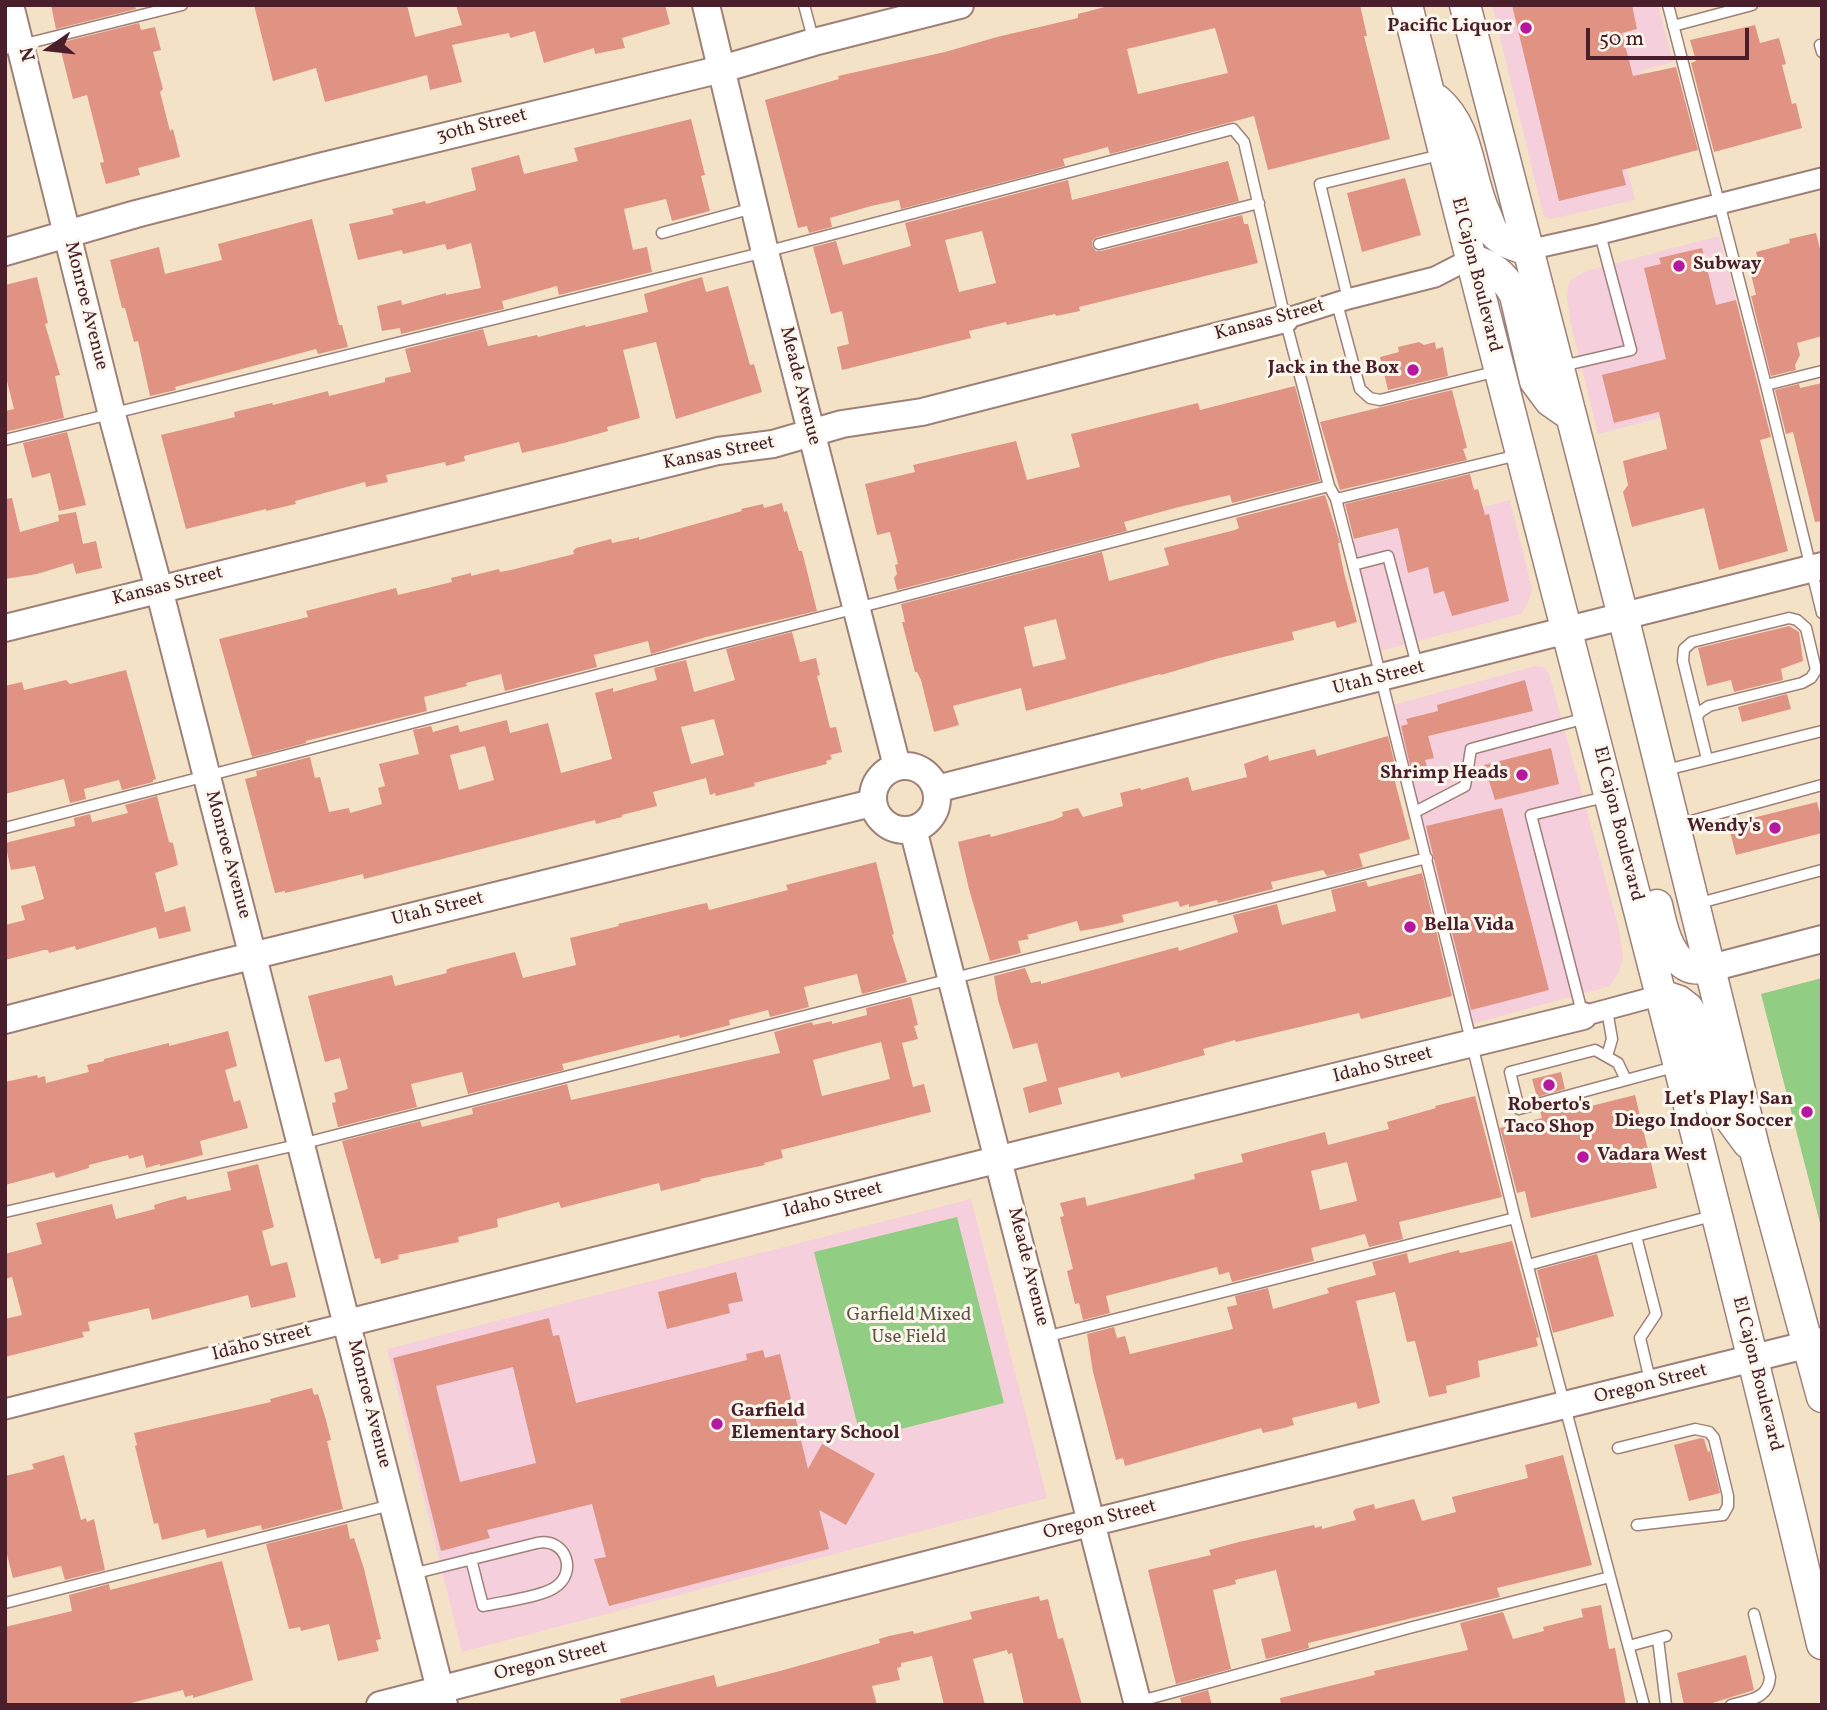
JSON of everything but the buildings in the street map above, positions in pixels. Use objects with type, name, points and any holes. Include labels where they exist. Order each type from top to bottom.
[{"type":"main road","name":"El Cajon Boulevard","points":[[1407,5],[1661,995],[1822,1644]]},
{"type":"main road","points":[[1465,5],[1623,616],[1755,1152],[1815,1343],[1822,1397]]},
{"type":"main road","points":[[1429,92],[1447,108],[1460,131],[1481,204],[1493,232],[1506,242],[1528,250]]},
{"type":"main road","points":[[1470,259],[1493,268],[1509,284],[1515,295],[1535,381],[1550,401],[1570,415]]},
{"type":"main road","points":[[1619,833],[1637,845],[1648,869],[1663,930],[1674,951],[1691,969],[1711,968]]},
{"type":"main road","points":[[1661,995],[1679,1001],[1688,1008],[1699,1028],[1720,1105],[1755,1152]]},
{"type":"main road","points":[[1803,1565],[1822,1587]]},
{"type":"street","name":"Monroe Avenue","points":[[10,5],[13,47],[68,234],[112,415],[159,589],[442,1697]]},
{"type":"street","name":"Meade Avenue","points":[[706,5],[765,252],[897,766]]},
{"type":"street","name":"30th Street","points":[[5,252],[323,166],[722,69],[814,42],[960,5]]},
{"type":"street","points":[[1528,250],[1822,178]]},
{"type":"street","name":"Kansas Street","points":[[5,628],[705,454],[773,444],[842,424],[922,412],[1435,277],[1470,259]]},
{"type":"street","name":"Utah Street","points":[[936,789],[1816,568]]},
{"type":"street","points":[[897,766],[913,766],[921,770],[928,775],[936,789],[933,814],[921,826],[913,829],[895,829],[887,825],[880,819],[872,803],[875,784],[881,776],[897,766]]},
{"type":"street","name":"Utah Street","points":[[5,1020],[872,803]]},
{"type":"street","name":"Meade Avenue","points":[[913,829],[1093,1523],[1133,1704]]},
{"type":"street","points":[[1711,968],[1822,939]]},
{"type":"street","name":"Idaho Street","points":[[5,1409],[1474,1044],[1661,995]]},
{"type":"street","name":"Oregon Street","points":[[380,1705],[442,1697],[1093,1523],[1815,1343]]},
{"type":"lane","points":[[13,47],[182,5]]},
{"type":"lane","points":[[804,5],[814,42]]},
{"type":"lane","points":[[1668,5],[1816,568],[1822,613]]},
{"type":"lane","points":[[1673,26],[1752,5]]},
{"type":"lane","points":[[1822,45],[1822,52]]},
{"type":"lane","points":[[5,440],[765,252],[1233,129],[1244,142],[1285,318],[1329,486],[1336,499],[1382,678],[1515,1218],[1644,1705]]},
{"type":"lane","points":[[1444,155],[1320,184],[1360,389],[1370,398],[1380,400],[1500,370]]},
{"type":"lane","points":[[1099,244],[1259,203]]},
{"type":"lane","points":[[662,233],[754,208]]},
{"type":"lane","points":[[1558,367],[1631,350],[1600,234]]},
{"type":"lane","points":[[1766,385],[1822,371]]},
{"type":"lane","points":[[1336,499],[1522,454]]},
{"type":"lane","points":[[5,828],[1329,486]]},
{"type":"lane","points":[[1353,565],[1388,556],[1418,669]]},
{"type":"lane","points":[[1697,718],[1700,712],[1709,706],[1801,683],[1811,678],[1816,670],[1805,628],[1801,623],[1789,618],[1687,645],[1682,654],[1683,661],[1707,759]]},
{"type":"lane","points":[[1415,811],[1465,786],[1471,749],[1590,718]]},
{"type":"lane","points":[[1662,771],[1822,731]]},
{"type":"lane","points":[[1675,825],[1822,786]]},
{"type":"lane","points":[[1607,1056],[1612,1039],[1595,1013],[1531,815],[1610,796]]},
{"type":"lane","points":[[5,1212],[301,1144],[1427,858]]},
{"type":"lane","points":[[1695,904],[1822,870]]},
{"type":"lane","points":[[1626,1080],[1618,1063],[1595,1050],[1510,1072],[1519,1109],[1678,1066]]},
{"type":"lane","points":[[1528,1265],[1716,1214]]},
{"type":"lane","points":[[1045,1337],[1515,1218]]},
{"type":"lane","points":[[1636,1236],[1656,1314],[1640,1338],[1651,1384]]},
{"type":"lane","points":[[1618,1448],[1695,1429],[1709,1432],[1714,1438],[1717,1450],[1728,1496],[1728,1506],[1723,1515],[1637,1525]]},
{"type":"lane","points":[[5,1603],[393,1504]]},
{"type":"lane","points":[[411,1574],[471,1559],[546,1541],[558,1546],[563,1552],[567,1573],[554,1588],[483,1606],[471,1559]]},
{"type":"lane","points":[[1133,1704],[1423,1624],[1610,1577]]},
{"type":"lane","points":[[1731,1705],[1758,1698],[1769,1685],[1770,1677],[1754,1614]]},
{"type":"lane","points":[[1629,1646],[1662,1638],[1666,1705]]},
{"type":"shaded area","points":[[1492,5],[1658,5],[1673,62],[1641,71],[1641,83],[1608,91],[1635,200],[1551,219],[1544,217]]},
{"type":"shaded area","points":[[1719,236],[1760,392],[1598,434],[1570,320],[1567,298],[1569,281],[1586,271]]},
{"type":"shaded area","points":[[1510,500],[1532,588],[1528,603],[1521,614],[1380,651],[1351,541]]},
{"type":"shaded area","points":[[1536,666],[1544,667],[1549,673],[1619,929],[1623,957],[1619,972],[1610,986],[1472,1024],[1427,858],[1423,825],[1393,705]]},
{"type":"shaded area","name":"Garfield Elementary School","points":[[971,1199],[1047,1498],[462,1652],[387,1349]]},
{"type":"green space","name":"Let's Play! San Diego Indoor Soccer","points":[[1822,978],[1822,1231],[1761,994]]},
{"type":"green space","name":"Garfield Mixed Use Field","points":[[957,1217],[1004,1403],[861,1439],[814,1252]]},
{"type":"place","name":"Pacific Liquor","points":[[1526,28]]},
{"type":"place","name":"Subway","points":[[1679,266]]},
{"type":"place","name":"Jack in the Box","points":[[1413,370]]},
{"type":"place","name":"Shrimp Heads","points":[[1522,775]]},
{"type":"place","name":"Wendy's","points":[[1775,828]]},
{"type":"place","name":"Bella Vida","points":[[1410,927]]},
{"type":"place","name":"Roberto's Taco Shop","points":[[1549,1085]]},
{"type":"place","name":"Let's Play! San Diego Indoor Soccer","points":[[1807,1112]]},
{"type":"place","name":"Vadara West","points":[[1583,1157]]},
{"type":"place","name":"Garfield Elementary School","points":[[717,1424]]}]
